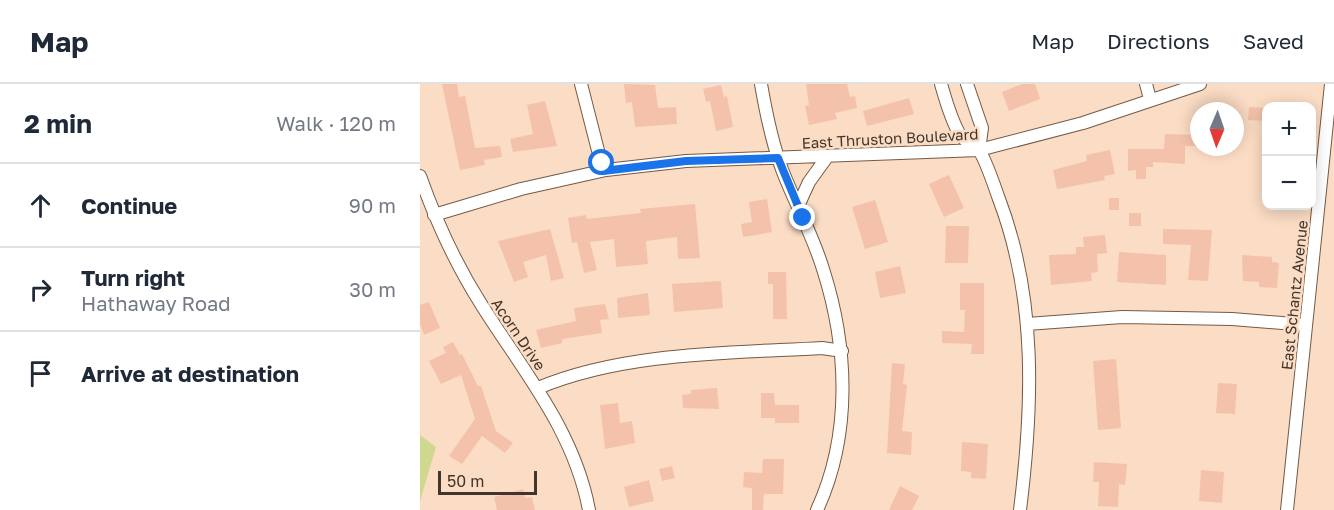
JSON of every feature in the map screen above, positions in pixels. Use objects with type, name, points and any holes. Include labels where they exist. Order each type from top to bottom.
[{"type":"street","points":[[581,84],[603,171]]},
{"type":"street","points":[[760,84],[778,158],[823,267],[842,351],[843,405],[838,444],[825,491],[817,510]]},
{"type":"street","points":[[941,84],[960,134],[979,150],[1013,243],[1027,324],[1028,442],[1020,510]]},
{"type":"street","points":[[967,84],[982,128],[979,150]]},
{"type":"street","points":[[1146,84],[1150,99]]},
{"type":"street","name":"East Thruston Boulevard","points":[[434,215],[521,189],[603,171],[686,161],[979,150],[1083,123],[1200,84]]},
{"type":"street","name":"East Schantz Avenue","points":[[1287,510],[1331,84]]},
{"type":"street","points":[[798,206],[808,183],[827,157]]},
{"type":"street","name":"Acorn Drive","points":[[420,176],[453,258],[481,305],[558,421],[574,459],[589,510]]},
{"type":"street","points":[[1027,324],[1122,317],[1232,319],[1306,325]]},
{"type":"street","points":[[538,388],[596,370],[686,357],[822,348],[842,351]]},
{"type":"green space","points":[[420,435],[436,447],[420,501]]},
{"type":"building","points":[[442,84],[457,84],[459,97],[465,96],[475,148],[500,146],[502,157],[484,160],[485,165],[460,170]]},
{"type":"building","points":[[624,84],[655,85],[658,108],[676,107],[677,124],[635,127],[632,102],[626,103]]},
{"type":"building","points":[[806,84],[847,84],[850,97],[855,96],[857,108],[835,113],[837,119],[809,125],[805,106],[809,105]]},
{"type":"building","points":[[1022,84],[1035,84],[1040,99],[1009,111],[1002,92]]},
{"type":"building","points":[[721,85],[724,97],[727,96],[733,127],[716,131],[710,101],[706,102],[703,89]]},
{"type":"building","points":[[909,98],[914,114],[867,126],[863,111]]},
{"type":"building","points":[[545,101],[557,146],[513,152],[510,139],[533,134],[527,105]]},
{"type":"building","points":[[1249,107],[1262,108],[1262,121],[1248,120]]},
{"type":"building","points":[[1165,134],[1190,135],[1190,146],[1185,146],[1185,164],[1153,162],[1153,167],[1146,167],[1146,179],[1136,179],[1136,170],[1128,171],[1128,149],[1164,149]]},
{"type":"building","points":[[1110,150],[1115,174],[1104,176],[1105,180],[1057,189],[1053,170],[1087,161],[1086,155]]},
{"type":"building","points":[[949,175],[964,208],[944,217],[929,184]]},
{"type":"building","points":[[1109,198],[1119,198],[1119,210],[1109,210]]},
{"type":"building","points":[[767,199],[772,232],[743,237],[741,224],[752,222],[749,202]]},
{"type":"building","points":[[875,200],[888,242],[865,249],[852,207]]},
{"type":"building","points":[[695,204],[700,258],[678,259],[677,237],[646,241],[648,264],[616,267],[614,239],[590,242],[597,270],[584,273],[577,242],[572,243],[568,218],[586,215],[587,219],[641,213],[640,209]]},
{"type":"building","points":[[1129,213],[1141,213],[1141,226],[1129,226]]},
{"type":"building","points":[[946,226],[969,226],[968,263],[945,263]]},
{"type":"building","points":[[550,229],[564,278],[551,281],[546,255],[523,262],[528,277],[514,282],[498,241]]},
{"type":"building","points":[[1163,229],[1212,230],[1208,281],[1188,280],[1191,245],[1163,244]]},
{"type":"building","points":[[1105,235],[1107,253],[1097,254],[1098,272],[1091,273],[1092,281],[1051,285],[1049,255],[1076,254],[1076,247],[1084,247],[1083,237]]},
{"type":"building","points":[[1119,252],[1166,255],[1166,285],[1117,282]]},
{"type":"building","points":[[1242,255],[1272,257],[1272,262],[1279,263],[1277,288],[1259,287],[1259,282],[1243,281]]},
{"type":"building","points":[[900,266],[906,293],[880,298],[875,272]]},
{"type":"building","points":[[768,272],[786,272],[787,319],[773,319],[773,284],[768,284]]},
{"type":"building","points":[[721,281],[723,308],[674,312],[672,284]]},
{"type":"building","points":[[960,283],[984,283],[984,354],[971,354],[972,344],[942,343],[942,331],[964,332],[965,310],[960,310]]},
{"type":"building","points":[[648,293],[650,315],[618,318],[617,298]]},
{"type":"building","points":[[429,302],[440,328],[424,335],[420,324],[420,305]]},
{"type":"building","points":[[605,304],[609,319],[600,320],[602,333],[562,339],[562,343],[541,348],[536,330],[576,321],[574,308]]},
{"type":"building","points":[[453,342],[460,355],[462,354],[478,386],[481,386],[496,431],[513,443],[505,453],[482,436],[462,464],[449,456],[475,419],[461,375],[441,384],[429,361],[446,353],[443,347]]},
{"type":"building","points":[[1116,359],[1121,428],[1098,430],[1093,361]]},
{"type":"building","points":[[892,363],[905,364],[903,384],[907,385],[902,431],[912,432],[911,455],[887,453]]},
{"type":"building","points":[[1218,383],[1237,384],[1235,414],[1216,413]]},
{"type":"building","points":[[717,388],[719,409],[683,408],[682,395],[691,394],[691,390]]},
{"type":"building","points":[[761,393],[774,393],[775,405],[799,405],[799,423],[775,423],[775,418],[761,418]]},
{"type":"building","points":[[618,403],[620,423],[632,421],[635,443],[605,449],[600,405]]},
{"type":"building","points":[[962,442],[988,444],[986,479],[971,478],[971,472],[961,471]]},
{"type":"building","points":[[763,459],[784,459],[783,494],[764,494],[763,510],[752,510],[752,488],[743,487],[744,472],[762,473]]},
{"type":"building","points":[[1094,462],[1127,464],[1125,485],[1119,484],[1118,507],[1098,506],[1099,482],[1093,482]]},
{"type":"building","points":[[672,466],[675,478],[662,481],[659,469]]},
{"type":"building","points":[[1201,470],[1224,472],[1222,503],[1199,501]]},
{"type":"building","points":[[649,480],[654,501],[629,507],[624,487]]},
{"type":"building","points":[[900,486],[919,496],[912,510],[889,510]]},
{"type":"building","points":[[523,489],[525,498],[532,497],[535,510],[497,510],[494,497]]},
{"type":"route","points":[[602,163],[603,171],[686,161],[778,158],[803,218]]}]
